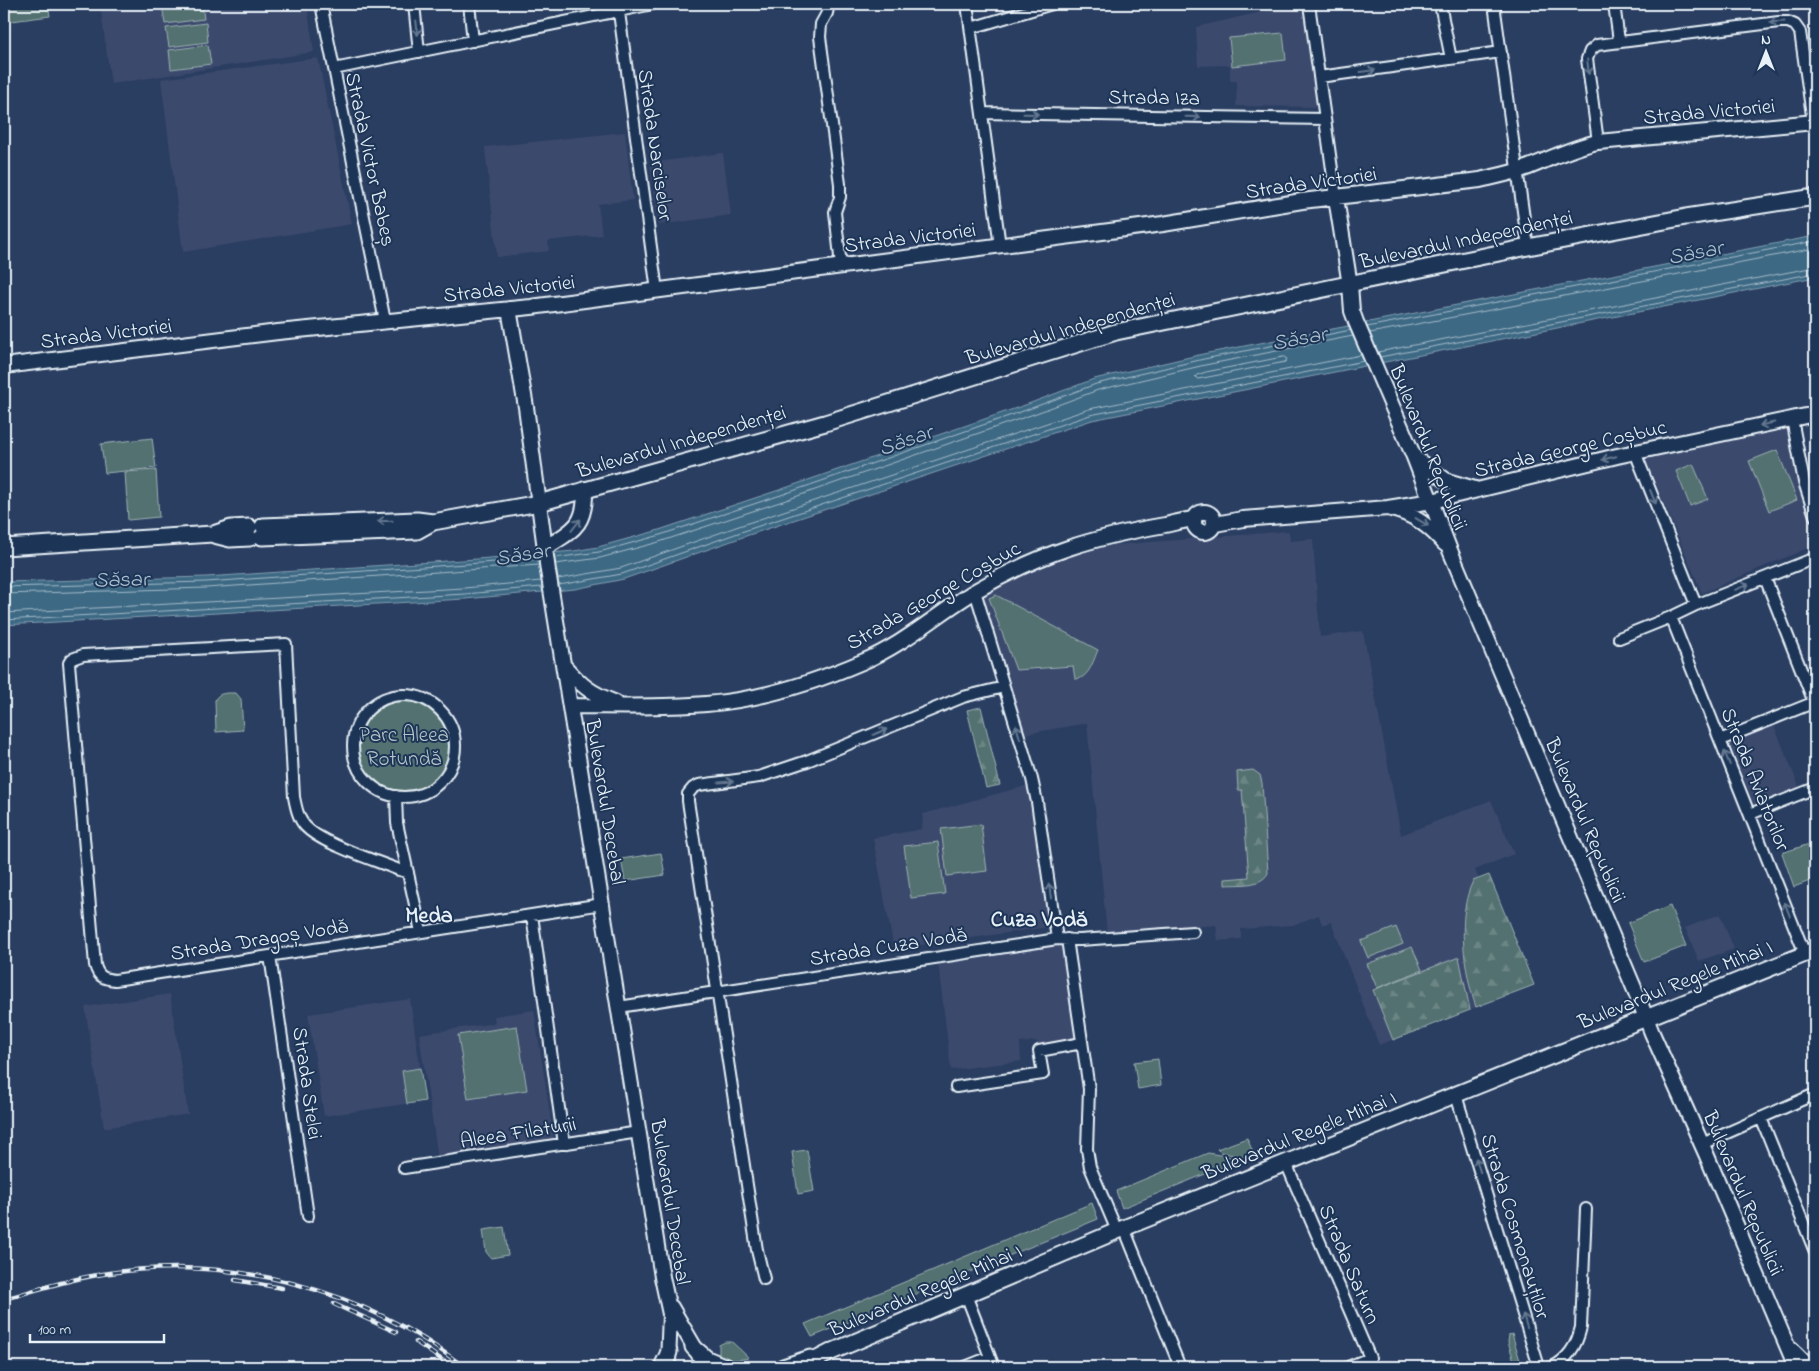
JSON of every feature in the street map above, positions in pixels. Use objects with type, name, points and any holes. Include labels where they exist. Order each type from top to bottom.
[{"type":"main road","name":"Bulevardul Independenței","points":[[4,547],[213,534],[231,528],[256,532],[417,531],[433,522],[539,503],[825,423],[1116,332],[1528,247],[1686,217],[1815,197]]},
{"type":"main road","name":"Bulevardul Regele Mihai I","points":[[792,1366],[831,1352],[1121,1230],[1806,954]]},
{"type":"main road","points":[[693,1347],[707,1359],[726,1367]]},
{"type":"main road","points":[[662,1367],[668,1360]]},
{"type":"street","name":"Strada Victor Babeș","points":[[321,4],[385,321]]},
{"type":"street","points":[[414,4],[420,52]]},
{"type":"street","points":[[469,4],[473,41]]},
{"type":"street","points":[[334,69],[473,41],[618,7],[653,4]]},
{"type":"street","points":[[829,4],[827,14],[821,24],[820,38],[840,184],[840,196],[835,212],[841,266]]},
{"type":"street","points":[[967,4],[1000,246]]},
{"type":"street","points":[[971,28],[1052,4]]},
{"type":"street","points":[[1309,4],[1336,198]]},
{"type":"street","points":[[1440,4],[1451,59]]},
{"type":"street","points":[[1494,4],[1528,247]]},
{"type":"street","points":[[1614,4],[1619,41]]},
{"type":"street","name":"Strada Narciselor","points":[[618,7],[657,291]]},
{"type":"street","points":[[1598,142],[1587,59],[1590,51],[1598,45],[1619,41],[1754,24],[1788,22],[1795,25],[1800,32],[1814,122]]},
{"type":"street","points":[[1319,78],[1501,52]]},
{"type":"street","name":"Strada Iza","points":[[982,113],[1325,119]]},
{"type":"street","name":"Strada Victoriei","points":[[4,366],[278,332],[509,309],[1000,246],[1163,224],[1302,201],[1480,180],[1517,170],[1564,152],[1598,142],[1814,122]]},
{"type":"street","name":"Bulevardul Republicii","points":[[1336,198],[1350,285],[1352,310],[1356,322],[1646,1018],[1702,1144],[1796,1367]]},
{"type":"street","name":"Bulevardul Decebal","points":[[509,309],[526,407],[552,595],[670,1314],[668,1360]]},
{"type":"street","name":"Strada George Coșbuc","points":[[570,706],[682,706],[723,702],[758,696],[814,680],[864,662],[889,649],[975,591],[1026,563],[1062,549],[1108,535],[1194,522],[1199,532],[1206,533],[1212,529],[1214,520],[1388,508],[1432,501],[1635,452],[1815,414]]},
{"type":"street","points":[[1792,419],[1804,482],[1815,516]]},
{"type":"street","points":[[1635,452],[1696,605]]},
{"type":"street","points":[[1414,458],[1446,482],[1476,490]]},
{"type":"street","points":[[545,548],[569,534],[576,526],[582,517],[586,505],[585,489]]},
{"type":"street","points":[[1388,508],[1402,511],[1424,524],[1449,548]]},
{"type":"street","points":[[1619,638],[1815,558]]},
{"type":"street","points":[[1720,740],[1815,703],[1765,578]]},
{"type":"street","points":[[975,591],[1030,771],[1037,802],[1089,1089],[1087,1134],[1090,1167],[1121,1230],[1180,1367]]},
{"type":"street","name":"Strada Aviatorilor","points":[[1671,617],[1806,954]]},
{"type":"street","name":"Strada Dragoș Vodă","points":[[408,872],[323,839],[304,825],[298,815],[294,797],[286,644],[83,655],[72,659],[69,663],[68,669],[95,966],[96,972],[101,977],[115,980],[602,904]]},
{"type":"street","points":[[564,666],[584,688],[598,696],[624,706]]},
{"type":"street","points":[[764,1279],[757,1250],[688,794],[699,785],[745,780],[783,769],[833,751],[962,697],[1004,687]]},
{"type":"street","points":[[411,696],[427,701],[446,718],[453,732],[454,757],[447,773],[430,790],[414,796],[396,796],[381,792],[362,775],[354,752],[354,735],[361,720],[374,706],[386,699],[411,696]]},
{"type":"street","points":[[1750,814],[1815,788]]},
{"type":"street","points":[[396,796],[397,823],[421,932]]},
{"type":"street","points":[[532,915],[564,1144]]},
{"type":"street","name":"Strada Cuza Vodă","points":[[619,1007],[1062,939],[1193,932]]},
{"type":"street","name":"Strada Stelei","points":[[270,956],[308,1216]]},
{"type":"street","points":[[956,1087],[1043,1074],[1040,1051],[1082,1043]]},
{"type":"street","points":[[1702,1144],[1815,1094]]},
{"type":"street","name":"Strada Cosmonauților","points":[[1456,1095],[1540,1367]]},
{"type":"street","points":[[1761,1118],[1815,1252]]},
{"type":"street","name":"Aleea Filaturii","points":[[404,1168],[639,1132]]},
{"type":"street","name":"Strada Saturn","points":[[1286,1163],[1370,1358],[1348,1367]]},
{"type":"street","points":[[1552,1367],[1570,1354],[1577,1341],[1581,1327],[1586,1209]]},
{"type":"street","points":[[965,1367],[992,1362],[966,1295]]},
{"type":"street","name":"Bulevardul Decebal","points":[[667,1300],[706,1367]]},
{"type":"street","points":[[1784,1367],[1786,1342]]},
{"type":"street","points":[[1786,1342],[1808,1367]]},
{"type":"shaded area","points":[[100,4],[307,4],[314,52],[111,84]]},
{"type":"shaded area","points":[[1296,4],[1304,4],[1319,107],[1236,106],[1237,81],[1230,81],[1230,65],[1198,66],[1196,27]]},
{"type":"shaded area","points":[[318,58],[352,224],[183,252],[161,79]]},
{"type":"shaded area","points":[[625,132],[633,200],[598,204],[602,235],[548,241],[549,251],[497,257],[485,147]]},
{"type":"shaded area","points":[[723,153],[731,215],[659,225],[650,163]]},
{"type":"shaded area","points":[[1789,428],[1798,481],[1815,532],[1815,545],[1702,593],[1645,458]]},
{"type":"shaded area","points":[[1289,531],[1290,541],[1313,539],[1320,637],[1363,631],[1401,835],[1491,800],[1514,854],[1475,870],[1524,989],[1379,1045],[1331,922],[1322,925],[1319,915],[1293,925],[1241,929],[1241,939],[1218,941],[1216,925],[1107,934],[1087,723],[1025,734],[983,596],[1013,579],[1047,564],[1101,546]]},
{"type":"shaded area","points":[[1773,723],[1800,789],[1755,807],[1728,740]]},
{"type":"shaded area","points":[[1029,785],[1049,927],[894,949],[873,838],[922,829],[923,814]]},
{"type":"shaded area","points":[[1720,914],[1734,949],[1699,961],[1685,928]]},
{"type":"shaded area","points":[[1061,942],[1076,1039],[1038,1045],[1037,1041],[1020,1043],[1021,1061],[951,1070],[938,962]]},
{"type":"shaded area","points":[[170,994],[188,1114],[104,1128],[85,1007]]},
{"type":"shaded area","points":[[410,999],[425,1101],[324,1116],[308,1014]]},
{"type":"shaded area","points":[[534,1010],[554,1140],[438,1158],[419,1034],[495,1023],[494,1016]]},
{"type":"green space","points":[[4,4],[48,4],[50,16],[4,22]]},
{"type":"green space","points":[[202,4],[204,19],[165,24],[162,5]]},
{"type":"green space","points":[[206,23],[208,42],[169,47],[166,28]]},
{"type":"green space","points":[[1283,33],[1286,60],[1232,66],[1229,38]]},
{"type":"green space","points":[[208,45],[211,64],[171,69],[169,50]]},
{"type":"green space","points":[[152,438],[156,468],[105,473],[101,444]]},
{"type":"green space","points":[[1777,450],[1797,500],[1769,511],[1749,461]]},
{"type":"green space","points":[[1693,464],[1708,499],[1690,506],[1676,471]]},
{"type":"green space","points":[[156,470],[159,517],[128,520],[125,472]]},
{"type":"green space","points":[[996,595],[1098,650],[1087,673],[1075,679],[1073,666],[1016,670],[989,598]]},
{"type":"green space","points":[[236,693],[241,699],[243,730],[216,732],[216,697],[221,694]]},
{"type":"green space","name":"Parc Aleea Rotundă","points":[[404,698],[422,702],[438,712],[448,728],[452,746],[448,764],[438,780],[422,790],[404,794],[386,790],[370,780],[360,764],[356,746],[360,728],[370,712],[386,702]]},
{"type":"green space","points":[[981,707],[1000,785],[986,788],[967,710]]},
{"type":"green space","points":[[1253,770],[1260,775],[1262,783],[1268,873],[1255,883],[1225,885],[1225,879],[1249,877],[1242,790],[1238,790],[1237,772]]},
{"type":"green space","points":[[981,824],[987,871],[947,876],[941,829]]},
{"type":"green space","points":[[938,842],[945,894],[911,898],[904,846]]},
{"type":"green space","points":[[1815,842],[1815,879],[1794,887],[1782,853]]},
{"type":"green space","points":[[661,853],[665,875],[625,881],[621,859]]},
{"type":"green space","points":[[1489,875],[1534,985],[1476,1007],[1465,961],[1463,927],[1468,895],[1473,881]]},
{"type":"green space","points":[[1670,906],[1686,946],[1644,962],[1628,923]]},
{"type":"green space","points":[[1396,927],[1403,944],[1368,958],[1361,941]]},
{"type":"green space","points":[[1412,947],[1422,970],[1377,988],[1367,964]]},
{"type":"green space","points":[[1459,957],[1470,1010],[1393,1040],[1373,990]]},
{"type":"green space","points":[[517,1026],[527,1090],[468,1099],[458,1035]]},
{"type":"green space","points":[[1158,1059],[1161,1085],[1138,1089],[1134,1062]]},
{"type":"green space","points":[[420,1068],[425,1101],[407,1104],[402,1071]]},
{"type":"green space","points":[[1247,1138],[1254,1155],[1246,1158],[1220,1152],[1217,1149]]},
{"type":"green space","points":[[807,1150],[814,1191],[798,1194],[792,1152]]},
{"type":"green space","points":[[1208,1153],[1242,1159],[1122,1208],[1116,1191]]},
{"type":"green space","points":[[1092,1203],[1098,1219],[812,1337],[805,1324]]},
{"type":"green space","points":[[504,1227],[508,1255],[491,1258],[486,1252],[483,1230]]},
{"type":"green space","points":[[1512,1334],[1522,1367],[1516,1367],[1508,1342],[1509,1335]]},
{"type":"green space","points":[[725,1342],[732,1342],[749,1358],[729,1361],[722,1359],[719,1353],[719,1345]]},
{"type":"water","name":"Săsar","points":[[1815,236],[1815,277],[1092,420],[740,538],[624,579],[575,589],[465,599],[4,625],[4,582],[206,577],[477,559],[574,551],[598,547],[656,531],[785,488],[1028,404],[1094,379],[1203,354]]},
{"type":"railway","points":[[4,1299],[90,1276],[151,1269],[198,1269],[246,1274],[293,1283],[339,1298],[383,1317],[425,1340],[464,1367]]},
{"type":"railway","points":[[235,1280],[282,1288]]},
{"type":"railway","points":[[334,1304],[396,1332]]},
{"type":"railway","points":[[416,1342],[452,1367]]},
{"type":"district","name":"Meda","points":[[429,914]]},
{"type":"district","name":"Cuza Vodă","points":[[1039,918]]}]
